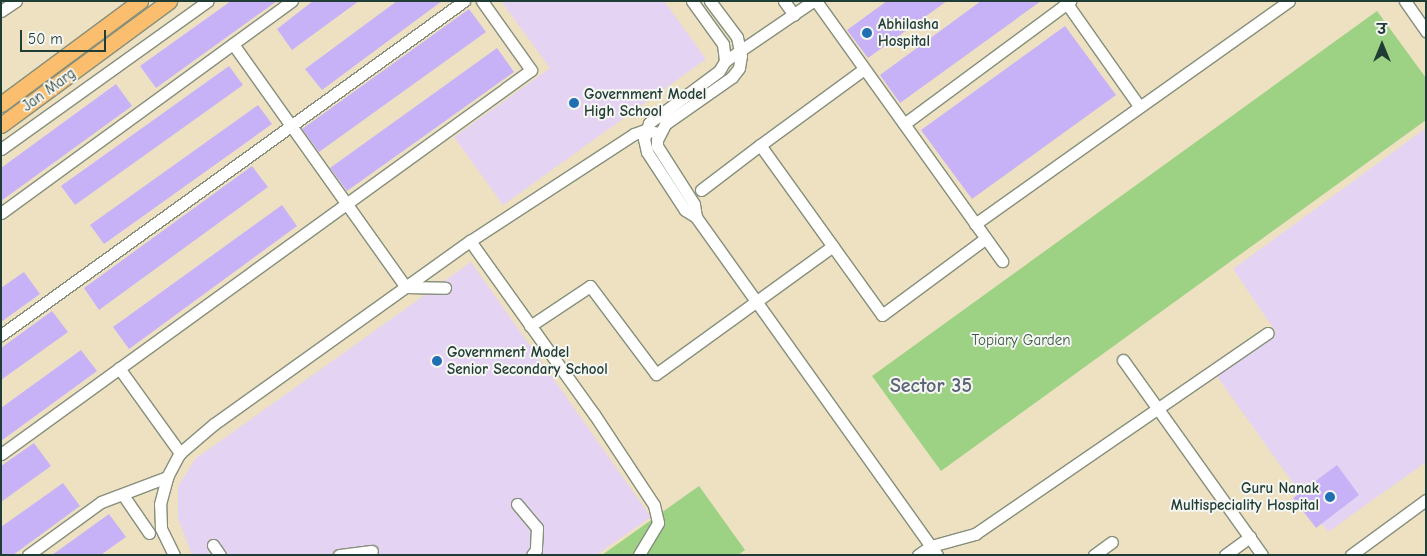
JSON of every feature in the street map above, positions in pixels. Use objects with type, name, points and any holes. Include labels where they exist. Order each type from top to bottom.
[{"type":"main road","name":"Jan Marg","points":[[1,104],[140,1]]},
{"type":"main road","name":"Jan Marg","points":[[1,125],[169,1]]},
{"type":"street","points":[[1,11],[16,1]]},
{"type":"street","points":[[1,149],[208,1]]},
{"type":"street","points":[[1,213],[292,1]]},
{"type":"street","points":[[1,335],[290,123],[464,1]]},
{"type":"street","points":[[1,454],[531,70],[482,1]]},
{"type":"street","points":[[692,1],[723,44],[725,61]]},
{"type":"street","points":[[696,217],[694,204],[657,146],[658,132],[665,124],[736,72],[740,51],[737,37],[710,1]]},
{"type":"street","points":[[784,1],[794,14]]},
{"type":"street","points":[[174,555],[161,528],[160,504],[167,478],[180,453],[214,424],[470,241],[646,130],[654,117],[719,71],[725,61],[814,1],[1002,261]]},
{"type":"street","points":[[976,224],[1139,106],[1289,1]]},
{"type":"street","points":[[1405,1],[1426,31]]},
{"type":"street","points":[[904,124],[1067,2],[1139,106]]},
{"type":"street","points":[[233,44],[406,287]]},
{"type":"street","points":[[700,190],[864,70]]},
{"type":"street","points":[[646,130],[658,132]]},
{"type":"street","points":[[646,130],[647,152],[685,210],[696,217],[756,299],[934,551]]},
{"type":"street","points":[[760,145],[882,315],[986,238]]},
{"type":"street","points":[[470,241],[654,505],[658,523],[640,555]]},
{"type":"street","points":[[530,326],[590,286],[656,374],[756,299],[832,246]]},
{"type":"street","points":[[406,287],[445,288]]},
{"type":"street","points":[[918,555],[934,551],[975,534],[1268,333]]},
{"type":"street","points":[[1123,360],[1262,555]]},
{"type":"street","points":[[119,368],[180,453]]},
{"type":"street","points":[[28,555],[101,502],[167,478]]},
{"type":"street","points":[[123,495],[149,533]]},
{"type":"street","points":[[1351,555],[1426,500]]},
{"type":"street","points":[[517,504],[537,528],[536,550],[532,555]]},
{"type":"street","points":[[1226,555],[1250,537]]},
{"type":"street","points":[[1094,555],[1112,542]]},
{"type":"street","points":[[339,555],[372,551]]},
{"type":"shaded area","name":"Government Model High School","points":[[501,1],[664,1],[706,59],[503,205],[454,137],[550,68]]},
{"type":"shaded area","points":[[1426,128],[1426,462],[1328,532],[1216,375],[1276,332],[1233,269]]},
{"type":"shaded area","name":"Government Model Senior Secondary School","points":[[471,262],[651,517],[596,555],[192,555],[178,518],[178,487],[195,459]]},
{"type":"green space","name":"Topiary Garden","points":[[1377,11],[1426,78],[1426,120],[941,471],[872,376]]},
{"type":"green space","points":[[699,486],[745,550],[738,555],[602,555]]},
{"type":"building","points":[[231,1],[277,1],[156,88],[140,66]]},
{"type":"building","points":[[313,1],[359,1],[292,50],[277,29]]},
{"type":"building","points":[[397,1],[442,1],[322,90],[305,69]]},
{"type":"building","points":[[887,1],[947,1],[868,58],[847,30]]},
{"type":"building","points":[[981,1],[1041,1],[900,103],[880,75]]},
{"type":"building","points":[[469,9],[486,32],[319,152],[302,129]]},
{"type":"building","points":[[1065,26],[1116,95],[972,199],[921,130]]},
{"type":"building","points":[[497,48],[514,72],[347,191],[330,168]]},
{"type":"building","points":[[229,66],[243,85],[75,205],[61,186]]},
{"type":"building","points":[[116,84],[132,106],[1,201],[1,168]]},
{"type":"building","points":[[258,105],[272,124],[104,244],[90,225]]},
{"type":"building","points":[[252,166],[268,187],[99,310],[84,288]]},
{"type":"building","points":[[282,205],[297,226],[129,349],[113,327]]},
{"type":"building","points":[[24,272],[40,294],[1,322],[1,288]]},
{"type":"building","points":[[52,311],[68,332],[1,380],[1,348]]},
{"type":"building","points":[[81,350],[97,371],[1,441],[1,408]]},
{"type":"building","points":[[34,443],[51,466],[1,502],[1,466]]},
{"type":"building","points":[[1337,465],[1359,495],[1316,528],[1293,498]]},
{"type":"building","points":[[63,483],[80,506],[13,555],[1,555],[1,527]]},
{"type":"building","points":[[109,514],[126,537],[101,555],[52,555]]},
{"type":"place","name":"Abhilasha Hospital","points":[[867,33]]},
{"type":"place","name":"Government Model High School","points":[[574,103]]},
{"type":"place","name":"Government Model Senior Secondary School","points":[[437,361]]},
{"type":"place","name":"Guru Nanak Multispeciality Hospital","points":[[1330,497]]},
{"type":"district","name":"Sector 35","points":[[931,385]]}]
